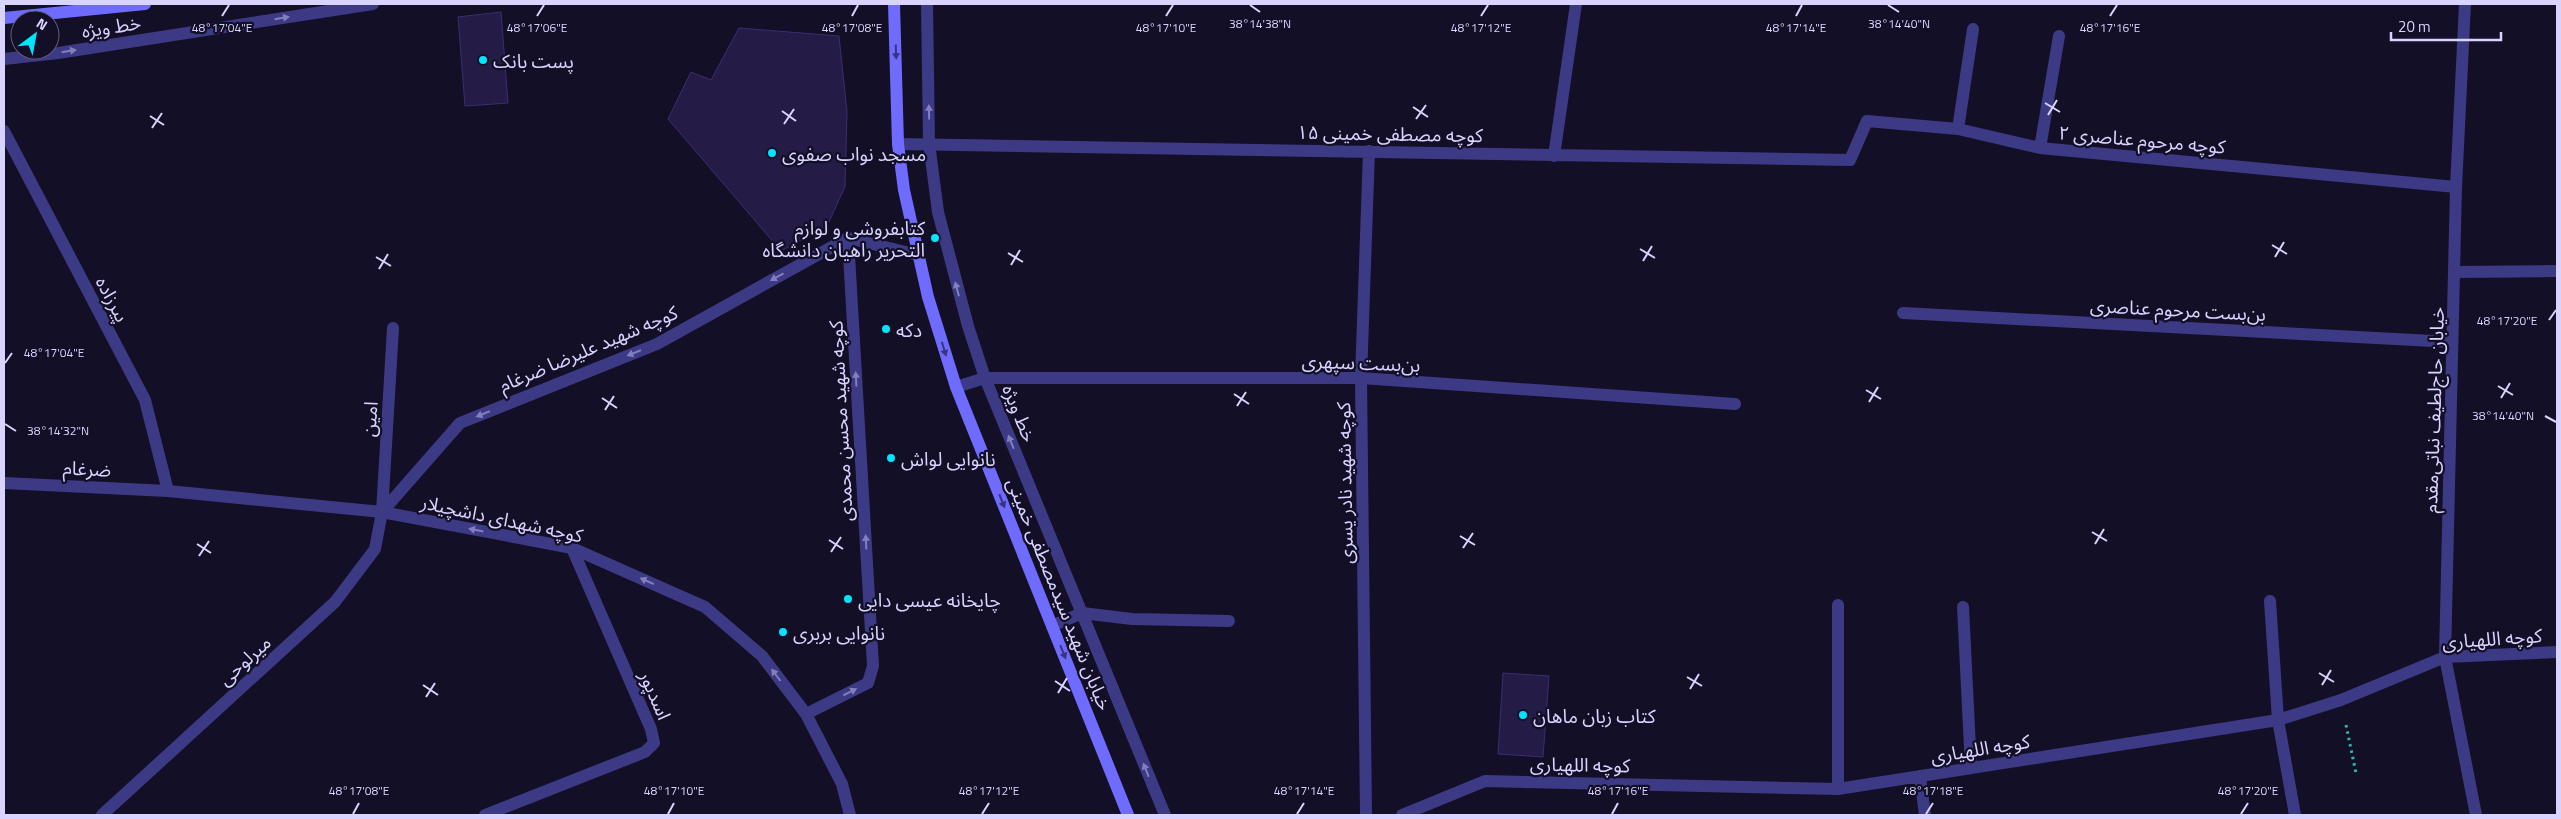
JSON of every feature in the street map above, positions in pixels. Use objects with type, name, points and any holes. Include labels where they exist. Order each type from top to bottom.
[{"type":"main road","points":[[4,18],[145,4]]},
{"type":"main road","name":"خیابان شهید سیدمصطفی خمینی","points":[[894,4],[898,144],[904,190],[928,296],[956,387],[1128,815]]},
{"type":"street","name":"خط ویژه","points":[[4,59],[58,53],[373,4]]},
{"type":"street","name":"خط ویژه","points":[[927,4],[929,143],[938,212],[968,326],[986,378],[1165,815]]},
{"type":"street","points":[[1554,156],[1576,4]]},
{"type":"street","name":"خیابان حاج‌لطیف نباتی‌مقدم","points":[[2465,4],[2456,187],[2456,272],[2452,342],[2445,656],[2476,815]]},
{"type":"street","points":[[1958,128],[1973,29]]},
{"type":"street","points":[[2040,148],[2059,36]]},
{"type":"street","name":"کوچه مرحوم عناصری ۲","points":[[1850,160],[1867,121],[1958,128],[2040,148],[2456,187]]},
{"type":"street","name":"پیرزاده","points":[[4,131],[145,400],[168,491]]},
{"type":"street","name":"کوچه مصطفی خمینی ۱۵","points":[[898,144],[929,143],[1850,160]]},
{"type":"street","name":"کوچه شهید نادر یسری","points":[[1366,815],[1361,378],[1369,151]]},
{"type":"street","points":[[848,238],[918,256]]},
{"type":"street","name":"کوچه شهید علیرضا ضرغام","points":[[382,512],[460,423],[656,344],[848,238]]},
{"type":"street","name":"کوچه شهید محسن محمدی","points":[[806,714],[868,683],[873,666],[848,238]]},
{"type":"street","points":[[2456,272],[2557,271]]},
{"type":"street","name":"بن‌بست مرحوم عناصری","points":[[1903,313],[2452,342]]},
{"type":"street","name":"امین","points":[[382,512],[393,328]]},
{"type":"street","name":"بن‌بست سپهری","points":[[956,387],[986,378],[1361,378],[1735,404]]},
{"type":"street","name":"ضرغام","points":[[4,483],[168,491],[382,512]]},
{"type":"street","name":"کوچه شهدای داشچیلار","points":[[382,512],[572,548],[705,607],[762,656],[806,714],[842,784],[850,815]]},
{"type":"street","name":"میرلوحی","points":[[102,815],[335,602],[375,549],[382,512]]},
{"type":"street","name":"اسدپور","points":[[485,815],[645,752],[654,742],[651,729],[572,548]]},
{"type":"street","points":[[2270,601],[2278,720],[2295,815]]},
{"type":"street","points":[[1838,606],[1838,789]]},
{"type":"street","points":[[1963,607],[1971,768]]},
{"type":"street","points":[[1052,626],[1082,613],[1132,618],[1230,621]]},
{"type":"street","name":"کوچه اللهیاری","points":[[1402,815],[1485,781],[1838,789],[2278,720],[2341,700],[2445,656],[2557,652]]},
{"type":"street","points":[[1920,776],[1925,815]]},
{"type":"path","points":[[2341,700],[2356,773]]},
{"type":"building","name":"پست بانک","points":[[501,12],[508,103],[465,106],[458,17]]},
{"type":"building","name":"مسجد نواب صفوی","points":[[739,28],[839,36],[847,112],[845,187],[827,226],[781,251],[668,119],[691,72],[711,80]]},
{"type":"building","name":"کتاب زبان ماهان","points":[[1503,673],[1549,676],[1543,757],[1498,754]]},
{"type":"place","name":"پست بانک","points":[[483,60]]},
{"type":"place","name":"مسجد نواب صفوی","points":[[772,153]]},
{"type":"place","name":"کتابفروشی و لوازم التحریر راهیان دانشگاه","points":[[935,238]]},
{"type":"place","name":"دکه","points":[[886,329]]},
{"type":"place","name":"نانوایی لواش","points":[[891,458]]},
{"type":"place","name":"چایخانه عیسی دایی","points":[[848,599]]},
{"type":"place","name":"نانوایی بربری","points":[[783,632]]},
{"type":"place","name":"کتاب زبان ماهان","points":[[1523,715]]}]
